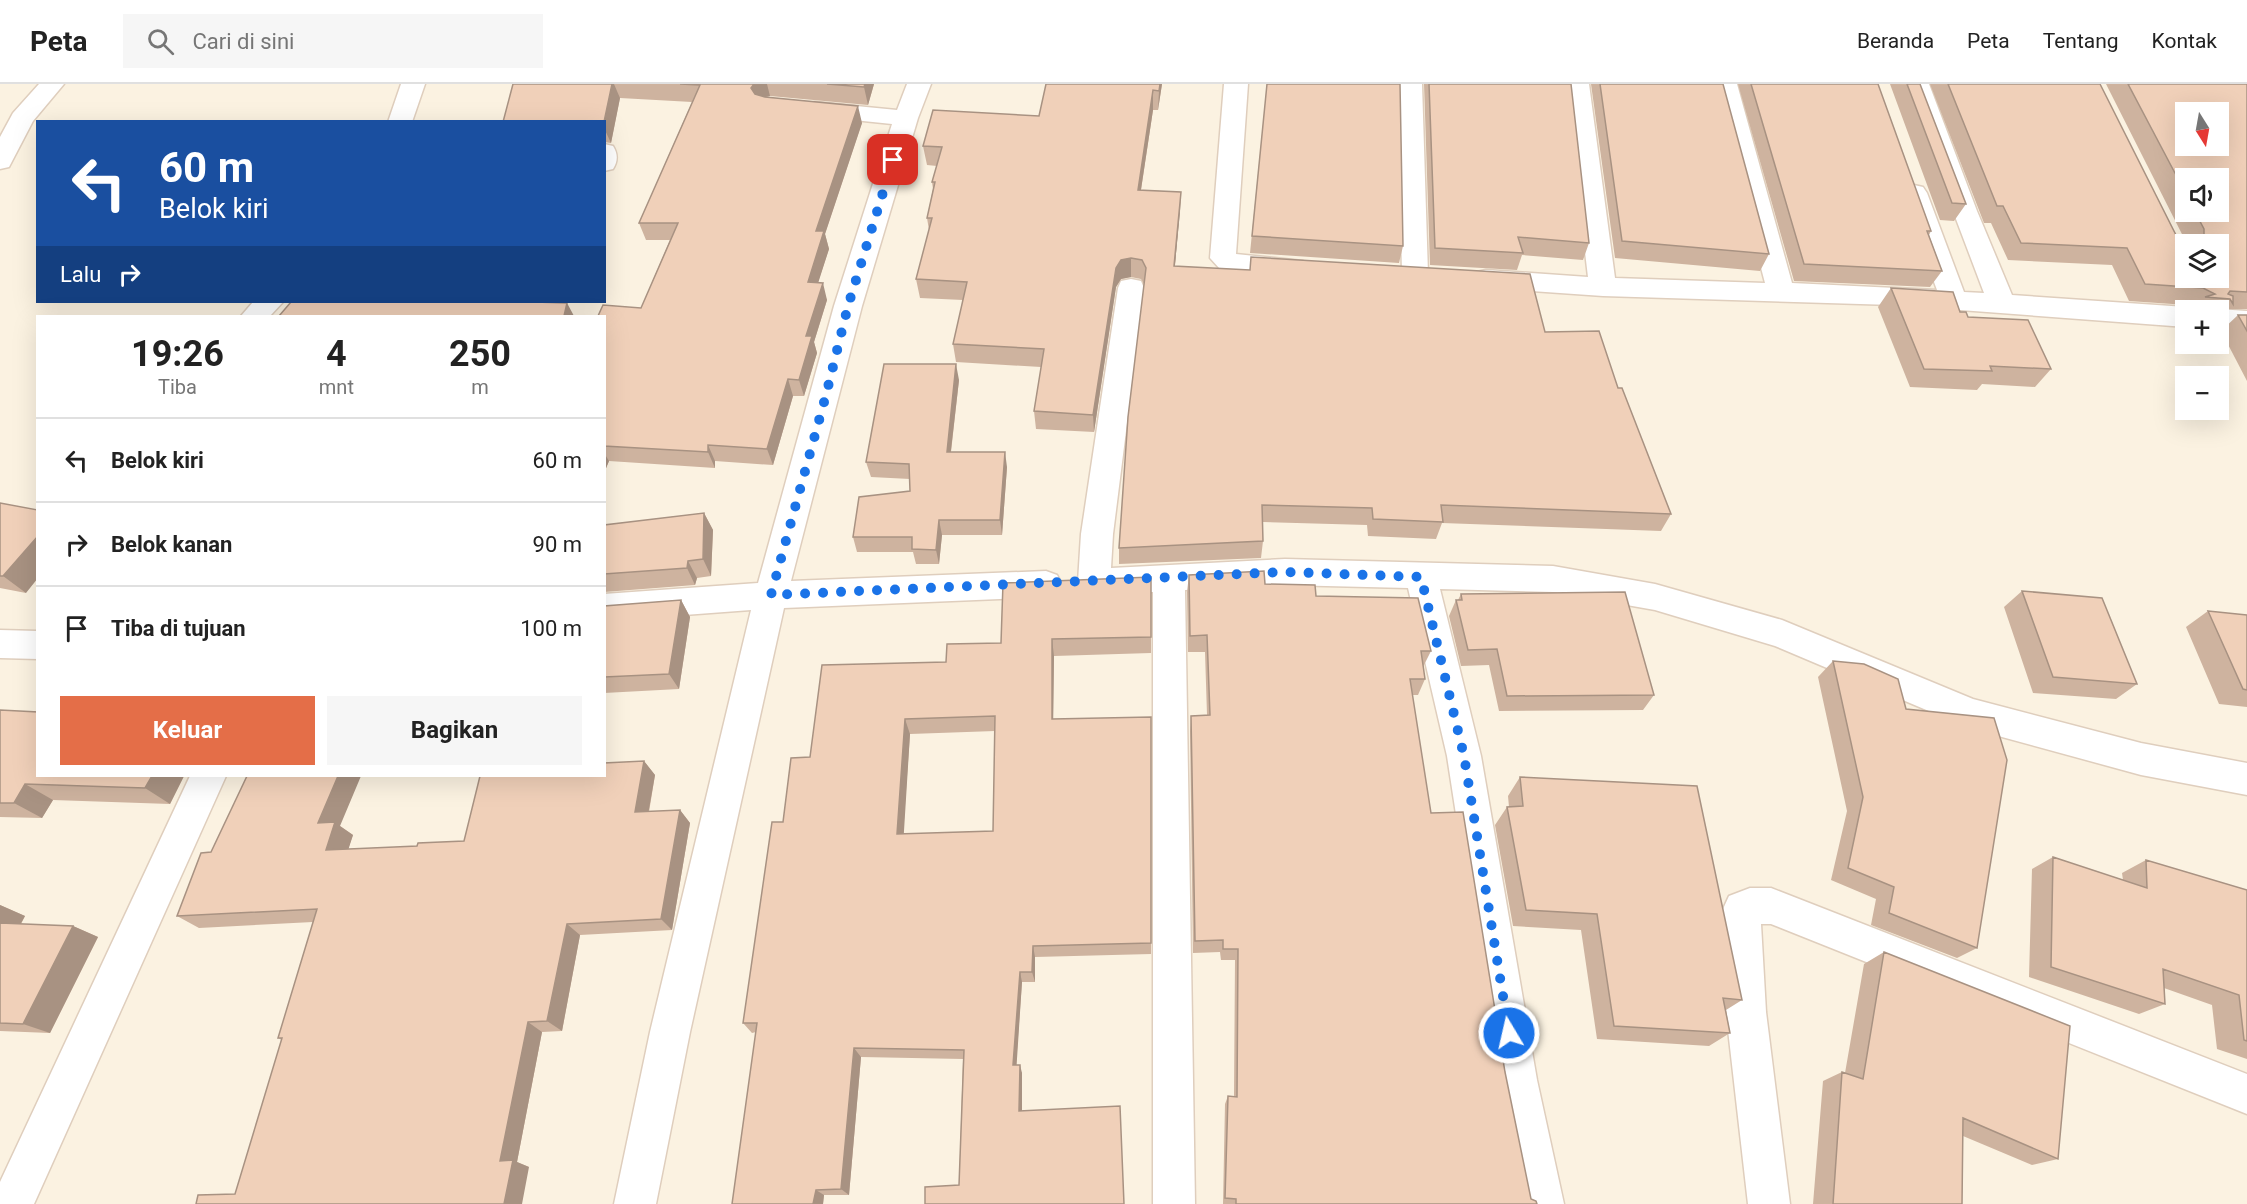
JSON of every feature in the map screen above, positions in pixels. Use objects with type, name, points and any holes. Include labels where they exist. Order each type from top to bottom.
[{"type":"street","points":[[0,161],[11,118],[52,84]]},
{"type":"street","points":[[401,120],[413,84]]},
{"type":"street","points":[[635,1204],[670,1032],[771,595],[848,306],[906,118],[919,84]]},
{"type":"street","points":[[1236,84],[1223,258],[1229,263],[1322,268]]},
{"type":"street","points":[[1410,84],[1427,275],[1603,287],[1954,300],[2002,304],[2175,307]]},
{"type":"street","points":[[1576,84],[1603,287]]},
{"type":"street","points":[[1725,84],[1781,293]]},
{"type":"street","points":[[1917,84],[1964,211],[2002,304]]},
{"type":"street","points":[[792,107],[906,118]]},
{"type":"street","points":[[1907,174],[1954,300]]},
{"type":"street","points":[[1094,582],[1097,534],[1131,288]]},
{"type":"street","points":[[255,315],[268,303]]},
{"type":"street","points":[[2229,320],[2247,321]]},
{"type":"street","points":[[606,608],[771,595],[1285,572],[1553,579],[1655,597],[1782,634],[1969,713],[2141,759],[2247,779]]},
{"type":"street","points":[[1169,577],[1174,1204]]},
{"type":"street","points":[[1421,577],[1464,756],[1517,1080],[1543,1204]]},
{"type":"street","points":[[0,644],[36,645]]},
{"type":"street","points":[[12,1204],[208,777]]},
{"type":"street","points":[[1769,1204],[1746,1012],[1742,909],[1750,906],[1771,906],[2247,1094]]},
{"type":"building","points":[[513,84],[612,84],[604,120],[504,120]]},
{"type":"building","points":[[680,84],[754,84],[751,88],[755,94],[765,97],[858,106],[816,231],[824,231],[808,282],[823,283],[806,336],[812,336],[799,380],[788,379],[767,449],[708,445],[708,452],[606,446],[606,315],[598,315],[603,305],[641,308],[678,223],[639,223],[700,85]]},
{"type":"building","points":[[827,84],[865,84],[864,87]]},
{"type":"building","points":[[1046,84],[1160,84],[1159,91],[1153,90],[1138,190],[1181,192],[1174,266],[1250,270],[1251,257],[1530,274],[1545,332],[1599,331],[1618,388],[1622,388],[1671,514],[1441,505],[1443,522],[1373,519],[1372,508],[1262,505],[1263,541],[1119,548],[1128,417],[1146,268],[1142,260],[1131,258],[1121,260],[1116,268],[1093,415],[1034,411],[1044,349],[953,344],[967,282],[916,279],[932,218],[927,218],[935,182],[932,182],[942,147],[923,146],[933,110],[1039,116]]},
{"type":"building","points":[[1267,84],[1400,84],[1403,246],[1252,236]]},
{"type":"building","points":[[1429,84],[1571,84],[1589,243],[1518,237],[1523,253],[1435,248]]},
{"type":"building","points":[[1600,84],[1723,84],[1769,254],[1622,241]]},
{"type":"building","points":[[1751,84],[1878,84],[1931,231],[1927,231],[1942,271],[1804,264]]},
{"type":"building","points":[[1907,84],[1920,84],[1966,204],[1952,203]]},
{"type":"building","points":[[1948,84],[2100,84],[2175,234],[2175,286],[2145,284],[2127,248],[2021,243],[2003,206],[1997,206]]},
{"type":"building","points":[[2128,84],[2247,84],[2247,292],[2230,291],[2228,294],[2233,296],[2233,304],[2230,299],[2205,297],[2215,294],[2203,288],[2229,288],[2229,234],[2204,234],[2200,222],[2229,222],[2229,168],[2175,168],[2175,173]]},
{"type":"building","points":[[1891,288],[1953,292],[1960,312],[1966,312],[1968,317],[2028,320],[2051,369],[1990,366],[1992,371],[1924,369]]},
{"type":"building","points":[[290,303],[567,303],[564,315],[280,315]]},
{"type":"building","points":[[2238,315],[2247,315],[2247,331]]},
{"type":"building","points":[[884,364],[956,364],[947,452],[1005,452],[1000,520],[939,520],[936,550],[912,549],[912,537],[853,537],[859,497],[910,491],[909,464],[866,462]]},
{"type":"building","points":[[0,503],[36,510],[36,538],[3,576],[0,576]]},
{"type":"building","points":[[704,513],[703,559],[688,561],[687,568],[606,574],[606,525]]},
{"type":"building","points":[[1264,571],[1265,584],[1315,585],[1316,596],[1418,598],[1431,651],[1421,651],[1425,679],[1410,679],[1431,813],[1463,812],[1505,1072],[1531,1199],[1537,1204],[1236,1204],[1236,1199],[1225,1198],[1228,1096],[1237,1097],[1238,949],[1223,949],[1223,940],[1195,941],[1191,716],[1210,715],[1207,635],[1190,636],[1189,575]]},
{"type":"building","points":[[1151,577],[1151,637],[1052,639],[1052,719],[1151,717],[1151,943],[1033,946],[1032,972],[1020,972],[1013,1065],[1020,1065],[1019,1111],[1120,1106],[1124,1204],[925,1204],[925,1187],[959,1185],[964,1050],[854,1048],[841,1189],[816,1190],[813,1204],[732,1204],[757,1023],[743,1023],[772,822],[783,822],[791,758],[810,757],[822,665],[946,662],[947,644],[1001,643],[1003,583]],"holes":[[[995,716],[993,831],[897,834],[905,719]]]},
{"type":"building","points":[[2022,591],[2102,598],[2137,684],[2053,677]]},
{"type":"building","points":[[1625,592],[1654,695],[1507,696],[1497,649],[1468,650],[1456,600],[1462,600],[1461,594]]},
{"type":"building","points":[[681,600],[669,674],[606,677],[606,606]]},
{"type":"building","points":[[2208,611],[2247,615],[2247,690],[2243,689]]},
{"type":"building","points":[[1833,661],[1864,664],[1898,679],[1906,709],[1994,718],[2007,760],[1977,948],[1889,913],[1894,887],[1848,868],[1863,797]]},
{"type":"building","points":[[0,710],[36,712],[36,777],[151,777],[145,788],[25,784],[14,803],[0,803]]},
{"type":"building","points":[[644,761],[635,812],[680,810],[661,919],[567,924],[547,1021],[528,1022],[500,1161],[513,1160],[504,1204],[196,1204],[198,1195],[235,1194],[282,1038],[278,1038],[317,909],[177,916],[201,853],[211,852],[247,777],[338,777],[318,823],[335,822],[326,850],[417,846],[418,843],[464,841],[480,777],[606,777],[606,763]]},
{"type":"building","points":[[1520,777],[1697,786],[1742,1000],[1723,998],[1730,1033],[1614,1026],[1597,914],[1526,910],[1507,807],[1523,806]]},
{"type":"building","points":[[2053,857],[2147,888],[2146,860],[2247,890],[2247,1041],[2244,1040],[2239,995],[2163,969],[2165,1004],[2051,967]]},
{"type":"building","points":[[0,923],[73,926],[23,1024],[0,1023]]},
{"type":"building","points":[[1884,952],[2070,1026],[2058,1159],[1963,1118],[1962,1204],[1833,1204],[1842,1072],[1863,1079]]},
{"type":"route","points":[[893,160],[848,306],[771,595],[1285,572],[1421,577],[1464,756],[1509,1033]]}]
